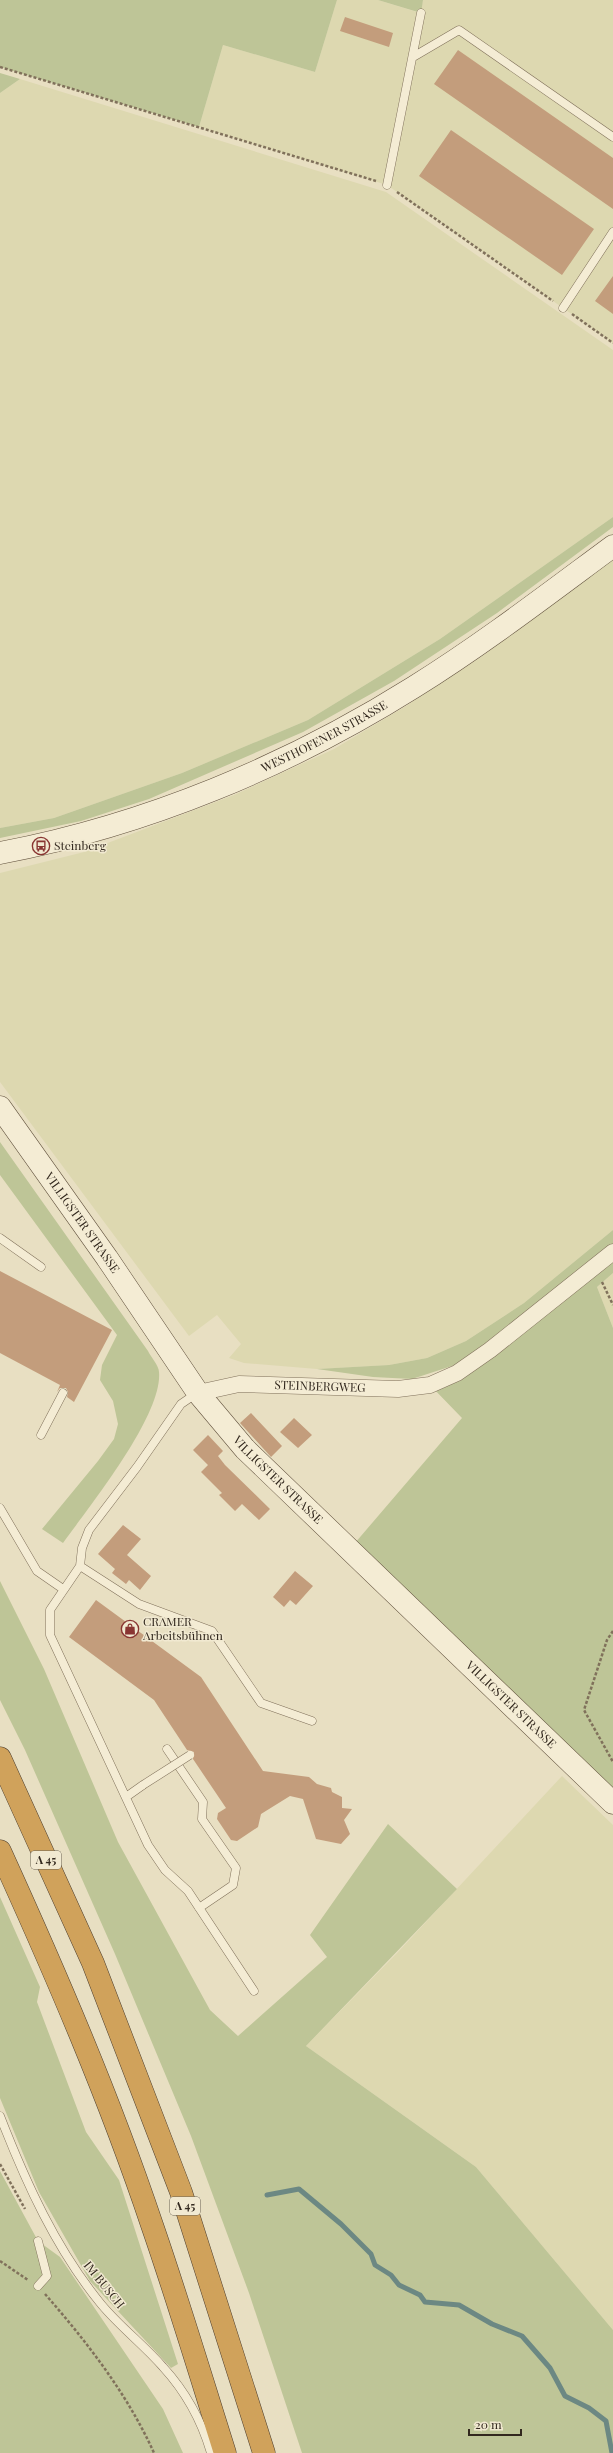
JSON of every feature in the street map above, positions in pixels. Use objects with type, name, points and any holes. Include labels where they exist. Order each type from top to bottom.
[{"type":"highway","name":"A 45","points":[[0,1758],[93,1963],[178,2184],[264,2453]]},
{"type":"highway","points":[[0,1851],[62,1988],[103,2090],[152,2224],[225,2453]]},
{"type":"main road","name":"WESTHOFENER STRASSE","points":[[0,853],[91,833],[142,818],[233,781],[321,741],[414,687],[464,654],[613,546]]},
{"type":"main road","name":"VILLIGSTER STRASSE","points":[[0,1107],[107,1258],[198,1393],[245,1449],[613,1803]]},
{"type":"street","name":"STEINBERGWEG","points":[[198,1393],[239,1384],[398,1389],[430,1385],[457,1373],[490,1350],[613,1252]]},
{"type":"lane","points":[[387,185],[421,14]]},
{"type":"lane","points":[[413,57],[459,30],[613,137]]},
{"type":"lane","points":[[564,308],[613,232]]},
{"type":"lane","points":[[0,1238],[40,1267]]},
{"type":"lane","points":[[41,1435],[63,1393]]},
{"type":"lane","name":"STEINBERGWEG","points":[[80,1566],[82,1548],[90,1530],[137,1467],[180,1404],[198,1393]]},
{"type":"lane","points":[[0,1508],[37,1571],[63,1589]]},
{"type":"lane","points":[[254,1991],[188,1891],[165,1870],[148,1844],[50,1635],[50,1610],[80,1566],[139,1604],[212,1631],[261,1703],[312,1721]]},
{"type":"lane","points":[[167,1749],[203,1802],[202,1819],[236,1868],[233,1886],[199,1908]]},
{"type":"lane","points":[[126,1797],[190,1754]]},
{"type":"lane","name":"IM BUSCH","points":[[0,2116],[24,2178],[74,2266],[102,2304],[164,2367],[187,2398],[206,2434],[211,2453]]},
{"type":"lane","points":[[38,2241],[47,2276],[38,2286]]},
{"type":"path","points":[[0,67],[387,185],[613,343]]},
{"type":"path","points":[[595,1266],[613,1305]]},
{"type":"path","points":[[613,1631],[608,1640],[584,1710],[613,1762]]},
{"type":"path","points":[[0,2261],[38,2286],[76,2330],[142,2426],[154,2453]]},
{"type":"shaded area","points":[[337,0],[378,0],[420,13],[423,0],[613,0],[613,343],[387,185],[199,127],[223,45],[315,72]]},
{"type":"shaded area","points":[[20,79],[386,192],[613,350],[613,517],[440,639],[308,720],[182,773],[54,818],[0,828],[0,93]]},
{"type":"shaded area","points":[[613,558],[613,1230],[524,1303],[466,1341],[427,1358],[389,1365],[317,1369],[244,1363],[229,1358],[241,1344],[217,1315],[189,1336],[0,1082],[0,873],[84,852],[234,795],[334,749],[406,706],[481,657]]},
{"type":"shaded area","points":[[613,1273],[613,1328],[597,1287]]},
{"type":"shaded area","points":[[562,1776],[613,1825],[613,2330],[476,2167],[306,2046],[398,1952]]},
{"type":"green space","points":[[0,0],[337,0],[315,72],[223,45],[199,127],[0,67]]},
{"type":"green space","points":[[378,0],[423,0],[421,13]]},
{"type":"green space","points":[[0,73],[20,79],[0,93]]},
{"type":"green space","points":[[613,517],[613,527],[497,613],[394,681],[303,732],[149,799],[81,821],[0,838],[0,828],[54,818],[182,773],[308,720],[440,639]]},
{"type":"green space","points":[[0,1142],[148,1351],[159,1370],[157,1390],[149,1412],[137,1436],[106,1484],[63,1543],[42,1529],[98,1461],[114,1439],[118,1424],[113,1401],[100,1380],[102,1365],[117,1335],[0,1175]]},
{"type":"green space","points":[[613,1230],[613,1245],[480,1349],[455,1365],[412,1379],[373,1377],[317,1369],[389,1365],[427,1358],[466,1341],[524,1303]]},
{"type":"green space","points":[[613,1259],[613,1273],[597,1287],[613,1328],[613,1789],[349,1550],[462,1418],[430,1385]]},
{"type":"green space","points":[[0,1581],[44,1669],[118,1842],[210,2010],[238,2036],[327,1957],[310,1935],[388,1824],[457,1889],[306,2046],[476,2167],[613,2330],[613,2453],[302,2453],[249,2293],[191,2136],[115,1954],[25,1750],[0,1700]]},
{"type":"green space","points":[[0,1897],[40,1987],[37,2002],[86,2132],[119,2180],[178,2364],[171,2368],[90,2281],[39,2192],[0,2098]]},
{"type":"green space","points":[[0,2171],[38,2241],[60,2257],[163,2409],[183,2453],[0,2453]]},
{"type":"building","points":[[345,17],[393,33],[389,47],[340,31]]},
{"type":"building","points":[[458,50],[613,158],[613,209],[434,84]]},
{"type":"building","points":[[451,130],[594,229],[562,275],[419,176]]},
{"type":"building","points":[[613,276],[613,314],[595,301]]},
{"type":"building","points":[[0,1271],[112,1330],[74,1402],[67,1397],[68,1392],[66,1388],[60,1388],[57,1392],[60,1385],[0,1353]]},
{"type":"building","points":[[251,1413],[282,1446],[271,1457],[240,1423]]},
{"type":"building","points":[[294,1418],[312,1435],[298,1448],[280,1432]]},
{"type":"building","points":[[208,1435],[223,1451],[218,1456],[225,1465],[270,1509],[259,1520],[242,1504],[235,1511],[219,1495],[222,1493],[201,1472],[208,1465],[193,1450]]},
{"type":"building","points":[[123,1525],[141,1539],[127,1555],[151,1576],[140,1590],[129,1580],[126,1584],[112,1573],[115,1569],[98,1554]]},
{"type":"building","points":[[295,1571],[313,1586],[296,1605],[290,1600],[284,1607],[273,1597]]},
{"type":"building","points":[[96,1600],[201,1677],[263,1771],[309,1777],[317,1784],[331,1788],[332,1792],[342,1797],[342,1808],[352,1809],[344,1820],[350,1834],[341,1844],[316,1839],[303,1799],[290,1796],[261,1814],[258,1827],[237,1841],[231,1840],[217,1819],[218,1813],[226,1808],[193,1759],[194,1752],[187,1750],[154,1700],[69,1637]]},
{"type":"waterway","points":[[267,2195],[299,2189],[341,2224],[371,2254],[375,2265],[391,2275],[399,2285],[420,2295],[425,2302],[459,2305],[492,2324],[522,2336],[550,2368],[565,2396],[589,2408],[606,2421],[612,2453]]},
{"type":"place","name":"Steinberg","points":[[41,846]]},
{"type":"place","name":"CRAMER Arbeitsbühnen","points":[[130,1629]]}]
